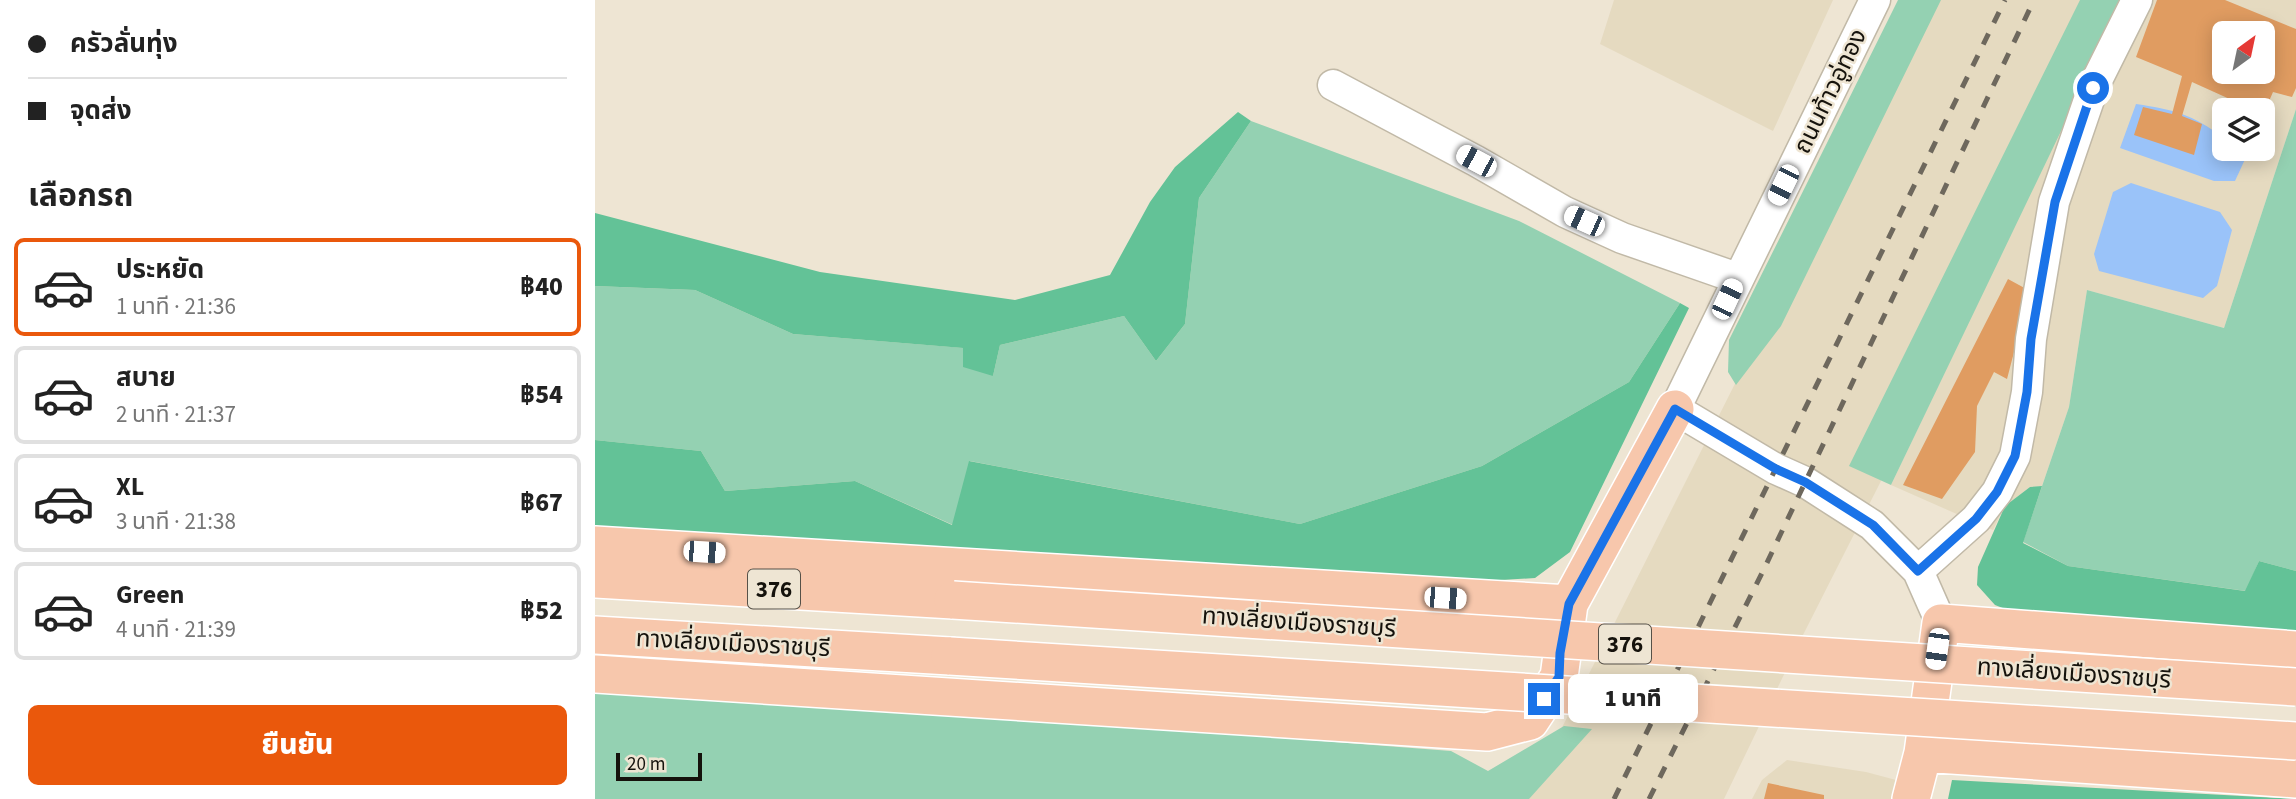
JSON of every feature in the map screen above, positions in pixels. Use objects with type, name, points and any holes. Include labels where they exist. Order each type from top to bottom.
[{"type":"main road","points":[[595,674],[1487,732],[1530,721],[1559,677],[1560,653],[1569,604],[1675,409]]},
{"type":"main road","points":[[595,545],[1569,604]]},
{"type":"main road","name":"ทางเลี่ยงเมืองราชบุรี","points":[[595,579],[2296,687]]},
{"type":"main road","points":[[1911,799],[1923,753],[1941,623],[2296,650]]},
{"type":"main road","name":"ทางเลี่ยงเมืองราชบุรี","points":[[595,635],[2296,741]]},
{"type":"main road","points":[[1923,753],[2296,779]]},
{"type":"street","name":"ถนนท้าวอู่ทอง","points":[[1675,409],[1875,0]]},
{"type":"street","points":[[1918,571],[1976,519],[1997,492],[2015,456],[2027,392],[2031,339],[2055,202],[2093,88],[2137,0]]},
{"type":"street","points":[[1333,85],[1565,212],[1622,238],[1737,278]]},
{"type":"street","points":[[1675,409],[1776,469],[1805,482],[1873,525],[1918,571],[1941,623]]},
{"type":"shaded area","points":[[1614,0],[1833,0],[1773,131],[1600,44]]},
{"type":"shaded area","points":[[1928,0],[2296,0],[2296,109],[2224,328],[2087,290],[2069,407],[2042,486],[2030,487],[2005,506],[1993,530],[1891,485],[2075,98],[1803,635],[1724,799],[1526,799]]},
{"type":"shaded area","points":[[1787,760],[1866,772],[1896,780],[1892,799],[1752,799],[1762,780]]},
{"type":"green space","points":[[1898,0],[1941,0],[1781,326],[1736,385],[1728,372],[1729,340]]},
{"type":"green space","points":[[2080,0],[2124,0],[1891,485],[1849,466]]},
{"type":"green space","points":[[2296,109],[2296,571],[2259,561],[2246,591],[2068,566],[2023,542],[2069,407],[2087,290],[2224,328]]},
{"type":"green space","points":[[1238,112],[1251,121],[1199,198],[1185,324],[1156,361],[1124,316],[1000,345],[993,376],[963,367],[963,348],[793,334],[695,290],[595,286],[595,213],[820,272],[1015,300],[1110,275],[1150,202],[1175,167]]},
{"type":"green space","points":[[1251,121],[1519,221],[1680,303],[1629,382],[1482,466],[1300,524],[970,461],[953,525],[855,481],[725,491],[701,451],[595,440],[595,286],[695,290],[793,334],[964,348],[993,376],[1000,345],[1124,316],[1156,361],[1185,324],[1199,198]]},
{"type":"green space","points":[[1680,303],[1689,308],[1570,552],[1535,578],[1484,581],[595,526],[595,440],[701,451],[725,491],[855,481],[952,525],[969,461],[1300,524],[1482,466],[1629,382]]},
{"type":"green space","points":[[2042,486],[2023,543],[2068,566],[2245,591],[2259,561],[2296,571],[2296,633],[2023,616],[1995,605],[1977,585],[1978,567],[2005,506],[2030,487]]},
{"type":"green space","points":[[595,685],[1451,751],[1488,771],[1564,726],[1592,729],[1529,799],[595,799]]},
{"type":"green space","points":[[1952,780],[2296,799],[1948,799]]},
{"type":"water","points":[[2136,104],[2173,111],[2212,130],[2212,161],[2244,161],[2235,181],[2214,181],[2120,148]]},
{"type":"water","points":[[2131,183],[2220,212],[2232,230],[2217,286],[2203,298],[2099,271],[2094,254],[2113,192]]},
{"type":"building","points":[[2157,0],[2225,0],[2296,29],[2296,88],[2292,97],[2273,92],[2270,98],[2227,98],[2192,82],[2182,116],[2202,124],[2194,155],[2134,135],[2143,107],[2172,114],[2182,76],[2136,57]]},
{"type":"building","points":[[2008,279],[2030,291],[2007,379],[1994,372],[1977,406],[1975,452],[1942,499],[1903,485]]},
{"type":"building","points":[[1768,783],[1824,795],[1824,799],[1764,799]]},
{"type":"railway","points":[[1614,799],[2005,0]]},
{"type":"railway","points":[[1649,799],[1764,569],[2034,0]]},
{"type":"route","points":[[1544,699],[1559,677],[1560,653],[1569,604],[1675,409],[1776,469],[1805,482],[1873,525],[1918,571],[1976,519],[1997,492],[2015,456],[2027,392],[2031,339],[2055,202],[2093,88]]}]
